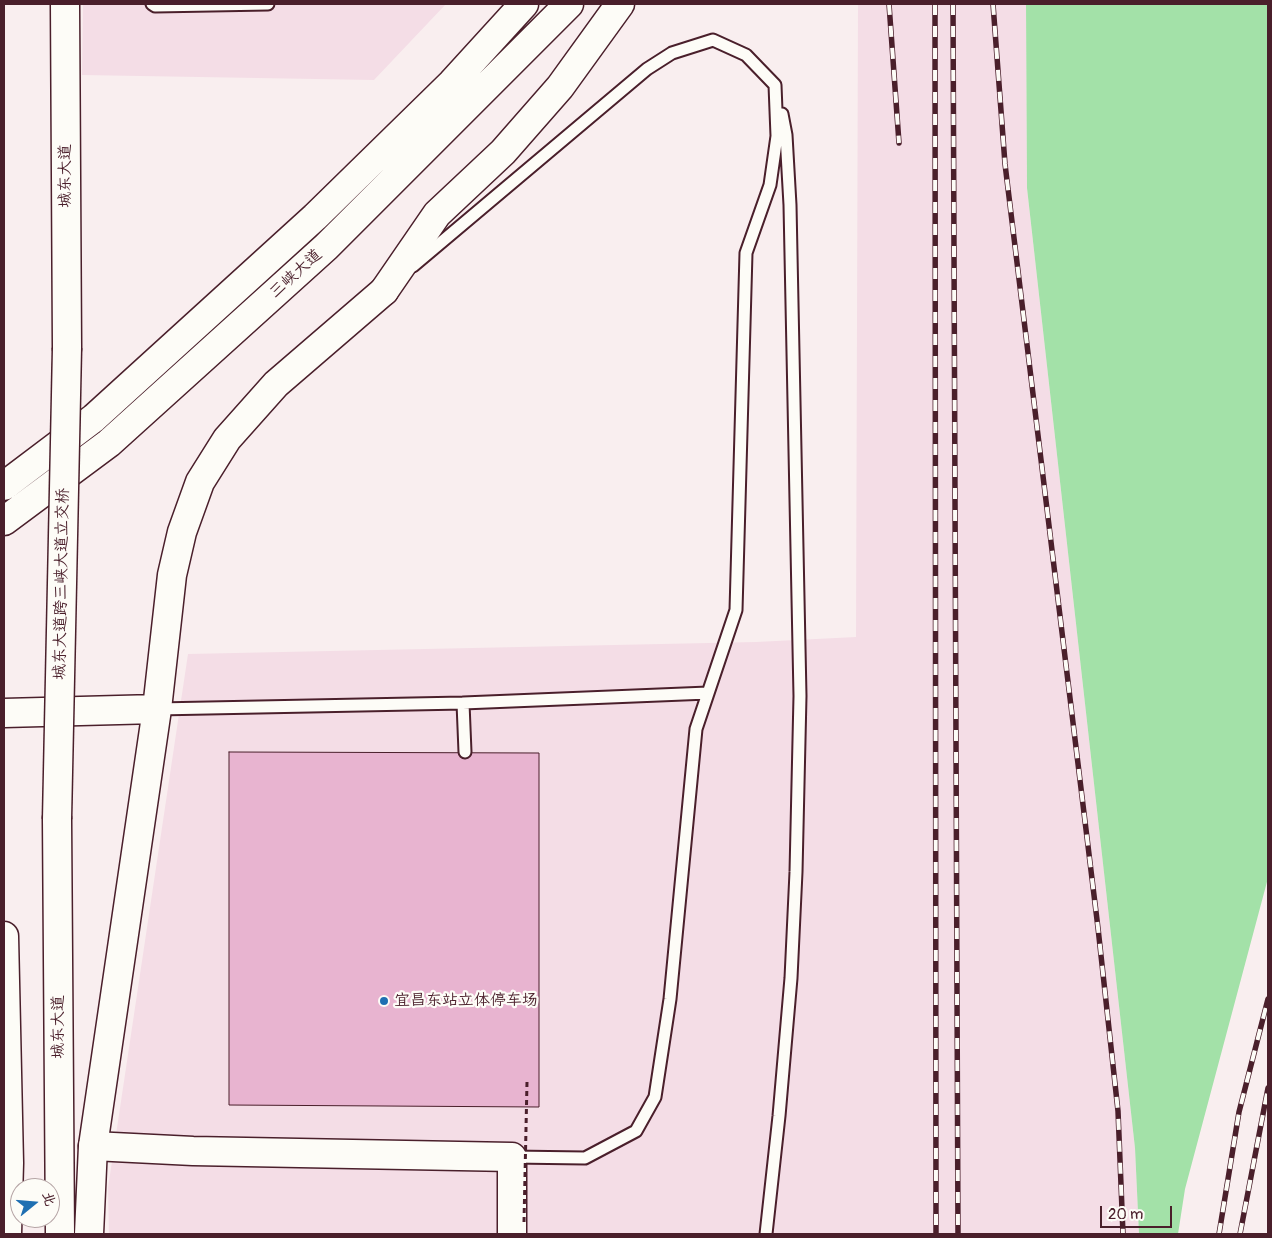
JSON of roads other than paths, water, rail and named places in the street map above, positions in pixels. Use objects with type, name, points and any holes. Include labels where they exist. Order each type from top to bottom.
[{"type":"main road","name":"城东大道","points":[[65,4],[67,348]]},
{"type":"main road","name":"三峡大道","points":[[4,486],[94,418],[315,217],[452,83],[524,4]]},
{"type":"main road","name":"三峡大道","points":[[4,521],[109,443],[326,247],[569,4]]},
{"type":"main road","points":[[89,1234],[93,1146],[157,709],[172,575],[182,532],[200,482],[227,439],[276,384],[384,291],[437,214],[503,152],[554,94],[620,4]]},
{"type":"main road","name":"城东大道跨三峡大道立交桥","points":[[57,819],[67,348]]},
{"type":"main road","points":[[4,713],[157,709]]},
{"type":"main road","name":"城东大道","points":[[57,819],[60,1234]]},
{"type":"main road","points":[[4,936],[9,1164],[7,1234]]},
{"type":"main road","points":[[93,1146],[193,1151],[512,1157],[518,1228]]},
{"type":"lane","points":[[152,4],[155,6],[268,4]]},
{"type":"lane","points":[[384,291],[647,69],[672,53],[713,40],[746,54],[775,85],[786,135],[790,205],[800,696],[796,872],[790,978],[779,1116],[766,1234]]},
{"type":"lane","points":[[512,1157],[585,1158],[636,1131],[655,1097],[670,998],[696,729],[736,610],[746,253],[770,185],[777,136],[775,85]]},
{"type":"lane","points":[[157,709],[463,703],[708,693]]},
{"type":"lane","points":[[463,703],[465,752]]},
{"type":"railway","points":[[889,4],[899,143]]},
{"type":"railway","points":[[935,4],[936,1234]]},
{"type":"railway","points":[[953,4],[958,1234]]},
{"type":"railway","points":[[993,4],[1005,164],[1098,928],[1118,1111],[1123,1234]]},
{"type":"railway","points":[[1219,1234],[1239,1112],[1268,999]]},
{"type":"railway","points":[[1240,1234],[1268,1088]]},
{"type":"place","name":"宜昌东站立体停车场","points":[[384,1001]]}]
